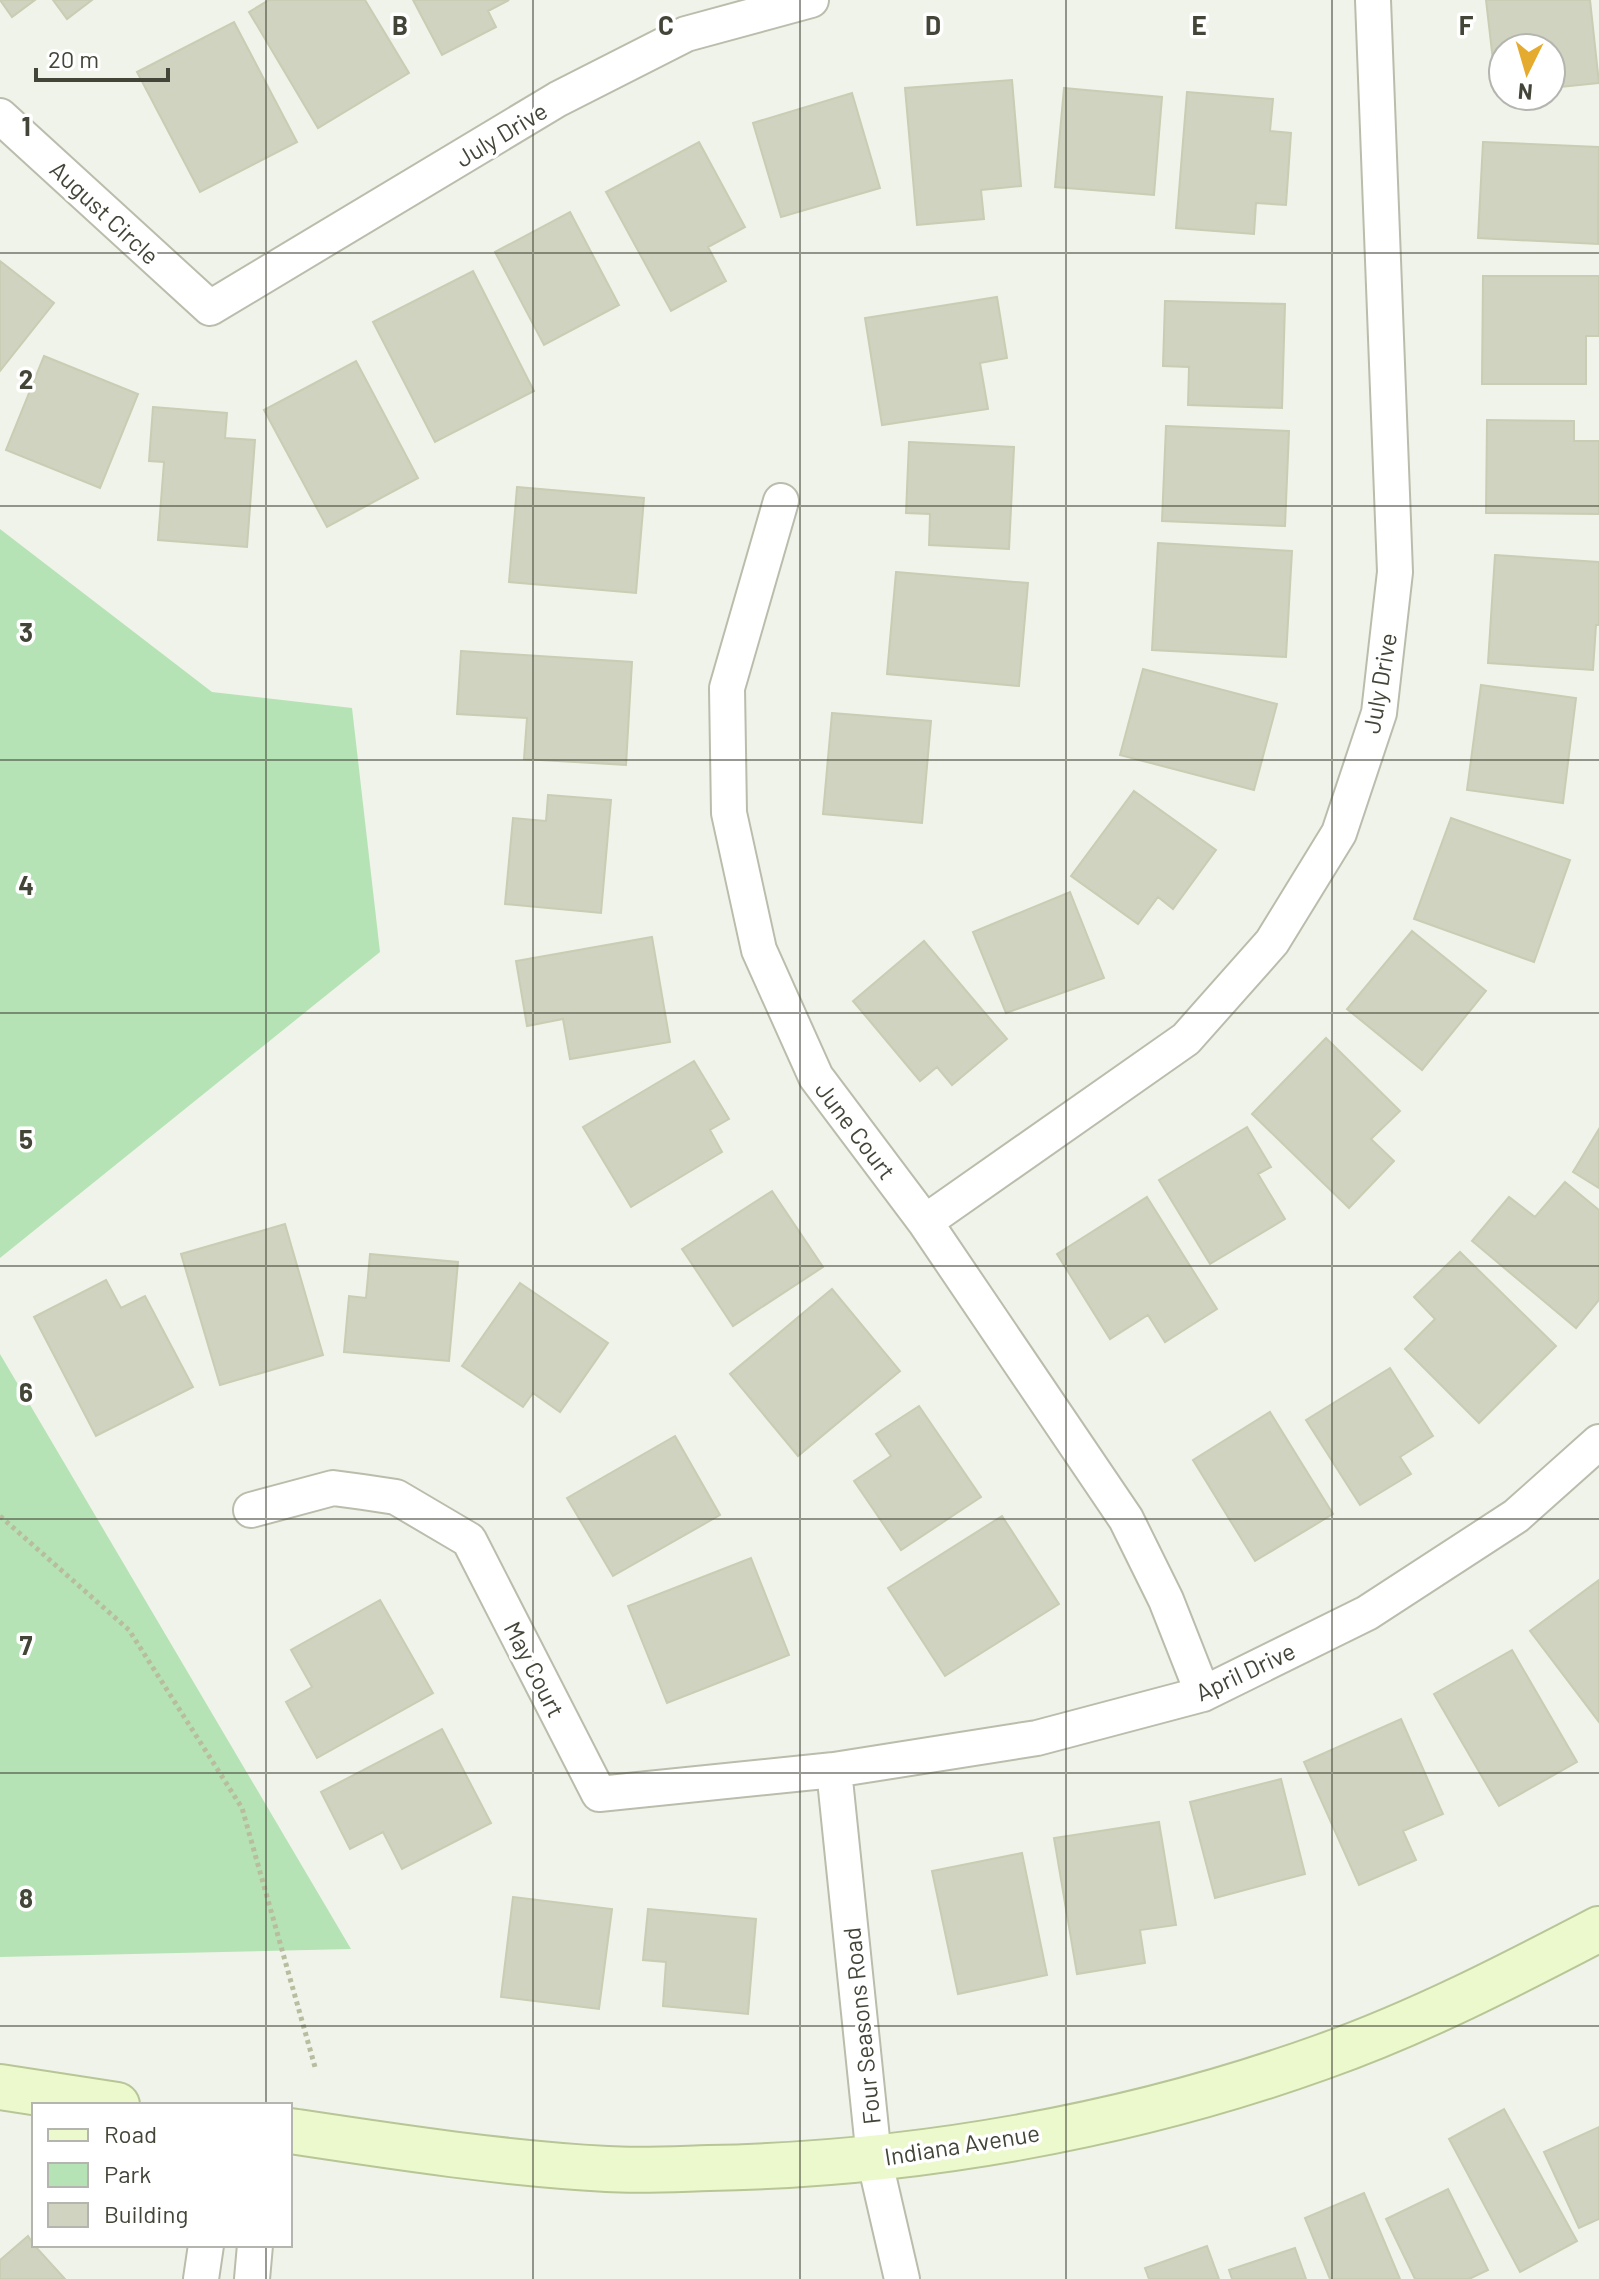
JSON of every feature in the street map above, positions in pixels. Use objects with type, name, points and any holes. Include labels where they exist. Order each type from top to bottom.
[{"type":"street","name":"July Drive","points":[[210,308],[558,99],[686,34],[811,0]]},
{"type":"street","name":"July Drive","points":[[925,1222],[1186,1039],[1272,942],[1339,833],[1379,713],[1395,572],[1373,0]]},
{"type":"street","name":"August Circle","points":[[0,116],[210,308]]},
{"type":"street","name":"June Court","points":[[781,501],[727,688],[729,813],[759,950],[816,1077],[925,1222],[1126,1519],[1166,1600],[1203,1694]]},
{"type":"street","name":"April Drive","points":[[834,1770],[1037,1738],[1203,1694],[1367,1613],[1516,1516],[1599,1442]]},
{"type":"street","name":"May Court","points":[[251,1510],[333,1488],[363,1492],[396,1497],[469,1540],[599,1794],[834,1770]]},
{"type":"street","name":"Four Seasons Road","points":[[834,1770],[874,2158],[902,2279]]},
{"type":"street","name":"Indiana Avenue","points":[[292,2131],[462,2157],[611,2170],[759,2167],[874,2158],[1012,2138],[1161,2106],[1322,2057],[1473,1995],[1599,1929]]},
{"type":"street","points":[[0,2087],[104,2103]]},
{"type":"street","points":[[201,2279],[206,2247]]},
{"type":"street","points":[[252,2279],[255,2247]]},
{"type":"path","points":[[0,1516],[129,1630],[242,1808],[315,2067]]},
{"type":"green space","points":[[0,529],[212,692],[352,708],[380,952],[0,1258]]},
{"type":"green space","points":[[0,1354],[351,1949],[0,1957]]},
{"type":"building","points":[[0,0],[35,0],[12,17]]},
{"type":"building","points":[[53,0],[92,0],[67,19]]},
{"type":"building","points":[[269,0],[365,0],[409,73],[318,128],[249,12]]},
{"type":"building","points":[[413,0],[509,0],[488,11],[496,27],[442,55]]},
{"type":"building","points":[[1486,0],[1590,0],[1599,83],[1567,86],[1567,32],[1490,32]]},
{"type":"building","points":[[234,22],[297,142],[200,192],[137,72]]},
{"type":"building","points":[[1012,80],[1021,186],[981,190],[984,219],[917,225],[905,88]]},
{"type":"building","points":[[1064,88],[1162,97],[1154,195],[1055,187]]},
{"type":"building","points":[[1187,92],[1273,99],[1270,131],[1291,133],[1286,205],[1256,203],[1254,234],[1176,228]]},
{"type":"building","points":[[852,93],[880,188],[781,217],[753,123]]},
{"type":"building","points":[[699,142],[745,227],[708,247],[726,281],[671,311],[606,192]]},
{"type":"building","points":[[1483,142],[1599,147],[1598,244],[1478,238]]},
{"type":"building","points":[[570,212],[619,305],[544,345],[495,252]]},
{"type":"building","points":[[0,261],[54,303],[0,371]]},
{"type":"building","points":[[473,271],[534,391],[435,442],[373,322]]},
{"type":"building","points":[[1483,276],[1599,276],[1599,336],[1586,336],[1586,384],[1482,384]]},
{"type":"building","points":[[997,297],[1007,358],[980,363],[988,409],[882,425],[865,318]]},
{"type":"building","points":[[1165,301],[1285,304],[1282,408],[1188,405],[1189,367],[1163,366]]},
{"type":"building","points":[[44,356],[138,394],[100,488],[6,450]]},
{"type":"building","points":[[356,361],[418,478],[327,527],[264,410]]},
{"type":"building","points":[[153,407],[227,413],[225,438],[255,440],[247,547],[158,540],[164,462],[149,461]]},
{"type":"building","points":[[1487,420],[1574,421],[1574,441],[1599,441],[1599,514],[1486,513]]},
{"type":"building","points":[[1166,426],[1289,431],[1285,526],[1162,521]]},
{"type":"building","points":[[909,442],[1014,447],[1009,549],[929,545],[930,514],[906,513]]},
{"type":"building","points":[[517,487],[644,498],[636,593],[509,582]]},
{"type":"building","points":[[1158,543],[1292,551],[1286,657],[1152,650]]},
{"type":"building","points":[[1495,555],[1599,562],[1599,625],[1596,625],[1593,670],[1488,663]]},
{"type":"building","points":[[896,572],[1028,583],[1019,686],[887,674]]},
{"type":"building","points":[[461,651],[632,662],[626,765],[524,759],[527,718],[457,714]]},
{"type":"building","points":[[1143,669],[1277,704],[1254,790],[1120,755]]},
{"type":"building","points":[[1481,685],[1576,698],[1563,803],[1467,790]]},
{"type":"building","points":[[832,713],[931,721],[922,823],[823,814]]},
{"type":"building","points":[[1134,791],[1216,850],[1173,909],[1158,897],[1138,924],[1071,876]]},
{"type":"building","points":[[548,795],[611,800],[601,913],[505,904],[513,818],[546,821]]},
{"type":"building","points":[[1451,818],[1570,860],[1534,962],[1414,919]]},
{"type":"building","points":[[1070,892],[1104,978],[1006,1013],[973,932]]},
{"type":"building","points":[[1412,931],[1486,991],[1422,1070],[1347,1009]]},
{"type":"building","points":[[652,937],[670,1042],[570,1059],[563,1019],[527,1026],[516,961]]},
{"type":"building","points":[[924,941],[1007,1039],[952,1085],[937,1067],[920,1081],[853,1001]]},
{"type":"building","points":[[1326,1038],[1400,1111],[1371,1139],[1394,1161],[1349,1208],[1252,1114]]},
{"type":"building","points":[[694,1061],[729,1119],[710,1130],[722,1152],[631,1207],[583,1127]]},
{"type":"building","points":[[1247,1127],[1271,1167],[1258,1174],[1285,1219],[1210,1264],[1159,1180]]},
{"type":"building","points":[[1599,1129],[1599,1188],[1573,1172]]},
{"type":"building","points":[[1565,1182],[1599,1210],[1599,1300],[1576,1328],[1472,1241],[1509,1197],[1535,1217]]},
{"type":"building","points":[[772,1191],[823,1267],[733,1326],[682,1249]]},
{"type":"building","points":[[1147,1197],[1217,1309],[1165,1342],[1148,1315],[1110,1339],[1057,1254]]},
{"type":"building","points":[[285,1224],[323,1355],[220,1385],[181,1254]]},
{"type":"building","points":[[1460,1252],[1556,1346],[1479,1423],[1405,1349],[1435,1319],[1414,1297]]},
{"type":"building","points":[[370,1254],[458,1262],[449,1361],[344,1352],[349,1296],[366,1298]]},
{"type":"building","points":[[106,1280],[121,1308],[145,1296],[193,1387],[96,1436],[34,1317]]},
{"type":"building","points":[[520,1283],[608,1343],[560,1412],[533,1393],[523,1407],[462,1366]]},
{"type":"building","points":[[832,1289],[900,1371],[798,1456],[730,1374]]},
{"type":"building","points":[[1390,1368],[1433,1436],[1400,1457],[1411,1474],[1360,1505],[1306,1420]]},
{"type":"building","points":[[919,1406],[981,1497],[901,1550],[854,1481],[891,1456],[876,1434]]},
{"type":"building","points":[[1270,1412],[1333,1514],[1255,1561],[1193,1460]]},
{"type":"building","points":[[675,1436],[720,1515],[613,1576],[567,1498]]},
{"type":"building","points":[[1002,1516],[1059,1604],[945,1676],[888,1588]]},
{"type":"building","points":[[751,1558],[789,1655],[667,1703],[628,1606]]},
{"type":"building","points":[[1599,1580],[1599,1722],[1530,1631]]},
{"type":"building","points":[[380,1600],[433,1693],[317,1758],[286,1702],[312,1687],[291,1650]]},
{"type":"building","points":[[1512,1650],[1577,1762],[1499,1806],[1434,1694]]},
{"type":"building","points":[[1401,1719],[1443,1814],[1403,1831],[1416,1860],[1359,1885],[1304,1762]]},
{"type":"building","points":[[442,1729],[491,1823],[402,1869],[383,1832],[350,1849],[321,1792]]},
{"type":"building","points":[[1281,1779],[1305,1874],[1215,1898],[1190,1802]]},
{"type":"building","points":[[1159,1822],[1176,1925],[1140,1930],[1145,1963],[1077,1974],[1054,1838]]},
{"type":"building","points":[[1022,1853],[1047,1975],[958,1994],[932,1871]]},
{"type":"building","points":[[513,1897],[612,1909],[599,2009],[501,1997]]},
{"type":"building","points":[[648,1909],[756,1919],[748,2014],[663,2006],[666,1962],[643,1960]]},
{"type":"building","points":[[1504,2109],[1577,2241],[1520,2272],[1449,2139]]},
{"type":"building","points":[[1599,2127],[1599,2219],[1579,2228],[1544,2152]]},
{"type":"building","points":[[1448,2189],[1488,2270],[1469,2279],[1415,2279],[1386,2219]]},
{"type":"building","points":[[1364,2193],[1400,2279],[1330,2279],[1305,2218]]},
{"type":"building","points":[[28,2236],[32,2247],[36,2247],[65,2279],[0,2279],[0,2260]]},
{"type":"building","points":[[1207,2246],[1219,2279],[1149,2279],[1145,2268]]},
{"type":"building","points":[[1295,2248],[1306,2279],[1232,2279],[1229,2270]]}]
